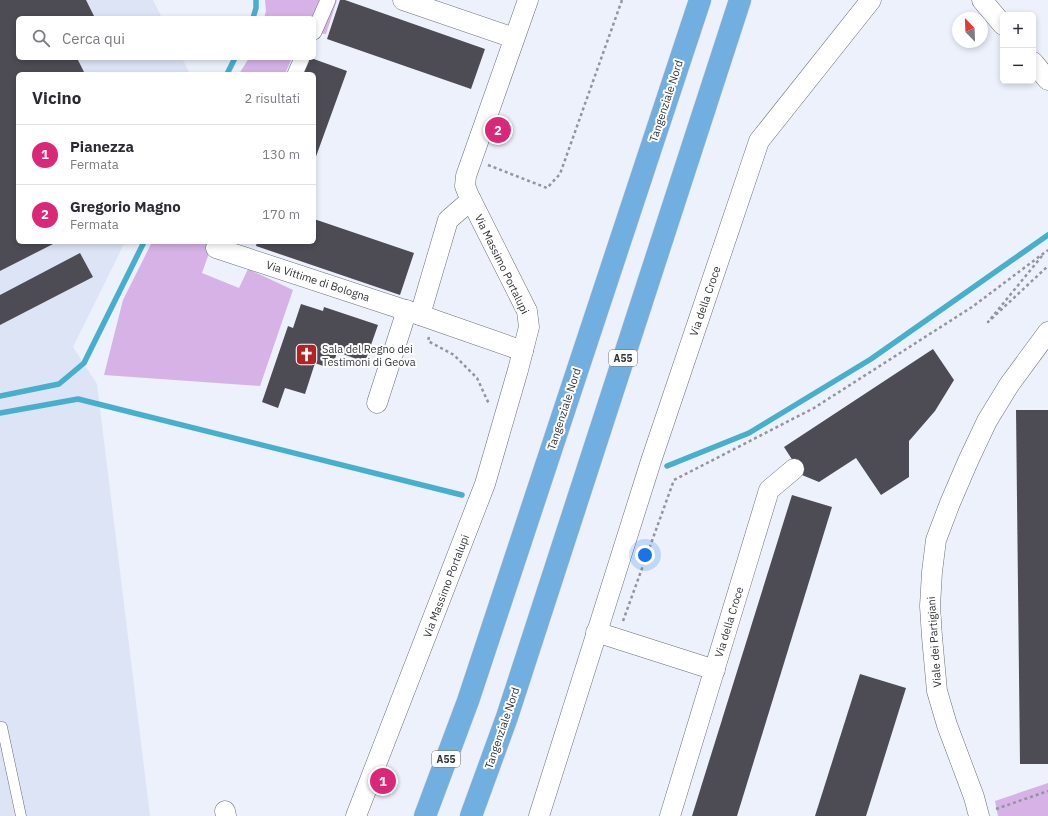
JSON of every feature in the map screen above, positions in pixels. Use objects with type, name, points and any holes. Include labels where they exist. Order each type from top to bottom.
[{"type":"highway","name":"Tangenziale Nord","points":[[425,816],[468,701],[700,0]]},
{"type":"highway","name":"Tangenziale Nord","points":[[471,816],[507,717],[740,0]]},
{"type":"street","points":[[316,27],[328,0]]},
{"type":"street","points":[[403,0],[514,38]]},
{"type":"street","name":"Via Massimo Portalupi","points":[[356,816],[485,484],[529,327],[527,311],[465,186],[466,176],[528,0]]},
{"type":"street","name":"Via della Croce","points":[[539,816],[651,461],[759,141],[871,0]]},
{"type":"street","points":[[982,0],[1000,21]]},
{"type":"street","points":[[296,72],[301,60]]},
{"type":"street","points":[[1036,66],[1048,80]]},
{"type":"street","name":"Via Massimo Portalupi","points":[[377,403],[419,314],[448,220],[471,200]]},
{"type":"street","name":"Via Vittime di Bologna","points":[[217,245],[419,314]]},
{"type":"street","points":[[419,314],[523,351]]},
{"type":"street","name":"Viale dei Partigiani","points":[[979,816],[974,797],[947,725],[937,691],[930,606],[936,540],[950,503],[987,421],[1009,385],[1045,343]]},
{"type":"street","name":"Via della Croce","points":[[670,816],[769,490],[794,469]]},
{"type":"street","name":"Via della Croce","points":[[596,632],[715,670]]},
{"type":"lane","points":[[0,727],[2,727],[21,816]]},
{"type":"path","points":[[487,165],[547,188],[560,174],[622,0]]},
{"type":"path","points":[[616,639],[674,480],[814,408],[972,307],[1048,250]]},
{"type":"path","points":[[1044,253],[988,322],[1048,266]]},
{"type":"path","points":[[419,314],[428,341],[454,355],[477,378],[490,408]]},
{"type":"path","points":[[979,816],[1048,791]]},
{"type":"shaded area","points":[[0,0],[153,0],[161,16],[16,16],[16,60],[183,60],[189,72],[16,72],[16,244],[124,244],[73,347],[97,384],[150,816],[0,816]]},
{"type":"shaded area","points":[[265,0],[337,0],[326,34],[316,33],[316,16],[265,16],[266,11]]},
{"type":"shaded area","points":[[248,60],[291,60],[286,72],[240,72]]},
{"type":"shaded area","points":[[151,244],[212,244],[202,273],[239,288],[248,269],[293,290],[260,386],[104,375],[123,300]]},
{"type":"shaded area","points":[[1048,783],[1048,816],[998,816],[995,801]]},
{"type":"building","points":[[0,0],[86,0],[94,16],[16,16],[16,60],[78,60],[84,72],[16,72],[16,244],[53,244],[0,271]]},
{"type":"building","points":[[340,0],[345,0],[485,49],[471,89],[327,39]]},
{"type":"building","points":[[305,60],[316,60],[347,71],[316,156],[316,72],[301,72]]},
{"type":"building","points":[[316,220],[414,253],[400,295],[256,246],[256,244],[316,244]]},
{"type":"building","points":[[80,253],[93,277],[0,325],[0,295]]},
{"type":"building","name":"Sala del Regno dei Testimoni di Geova","points":[[301,304],[323,311],[324,307],[378,325],[365,362],[337,352],[335,359],[323,366],[315,363],[305,394],[285,388],[278,408],[262,402],[288,326],[293,328]]},
{"type":"building","points":[[933,349],[954,380],[935,411],[909,441],[909,477],[881,495],[856,458],[819,482],[802,475],[784,447]]},
{"type":"building","points":[[1016,410],[1048,410],[1048,764],[1020,764]]},
{"type":"building","points":[[792,495],[832,507],[737,816],[692,816]]},
{"type":"building","points":[[860,674],[906,688],[866,816],[815,816]]},
{"type":"waterway","points":[[254,16],[256,0]]},
{"type":"waterway","points":[[228,72],[234,60]]},
{"type":"waterway","points":[[667,466],[749,433],[871,359],[1048,235]]},
{"type":"waterway","points":[[0,396],[59,384],[84,363],[143,244]]},
{"type":"waterway","points":[[0,413],[78,399],[462,495]]},
{"type":"place","name":"Gregorio Magno","points":[[498,130]]},
{"type":"place","name":"Sala del Regno dei Testimoni di Geova","points":[[307,355]]},
{"type":"place","name":"Pianezza","points":[[383,781]]}]
